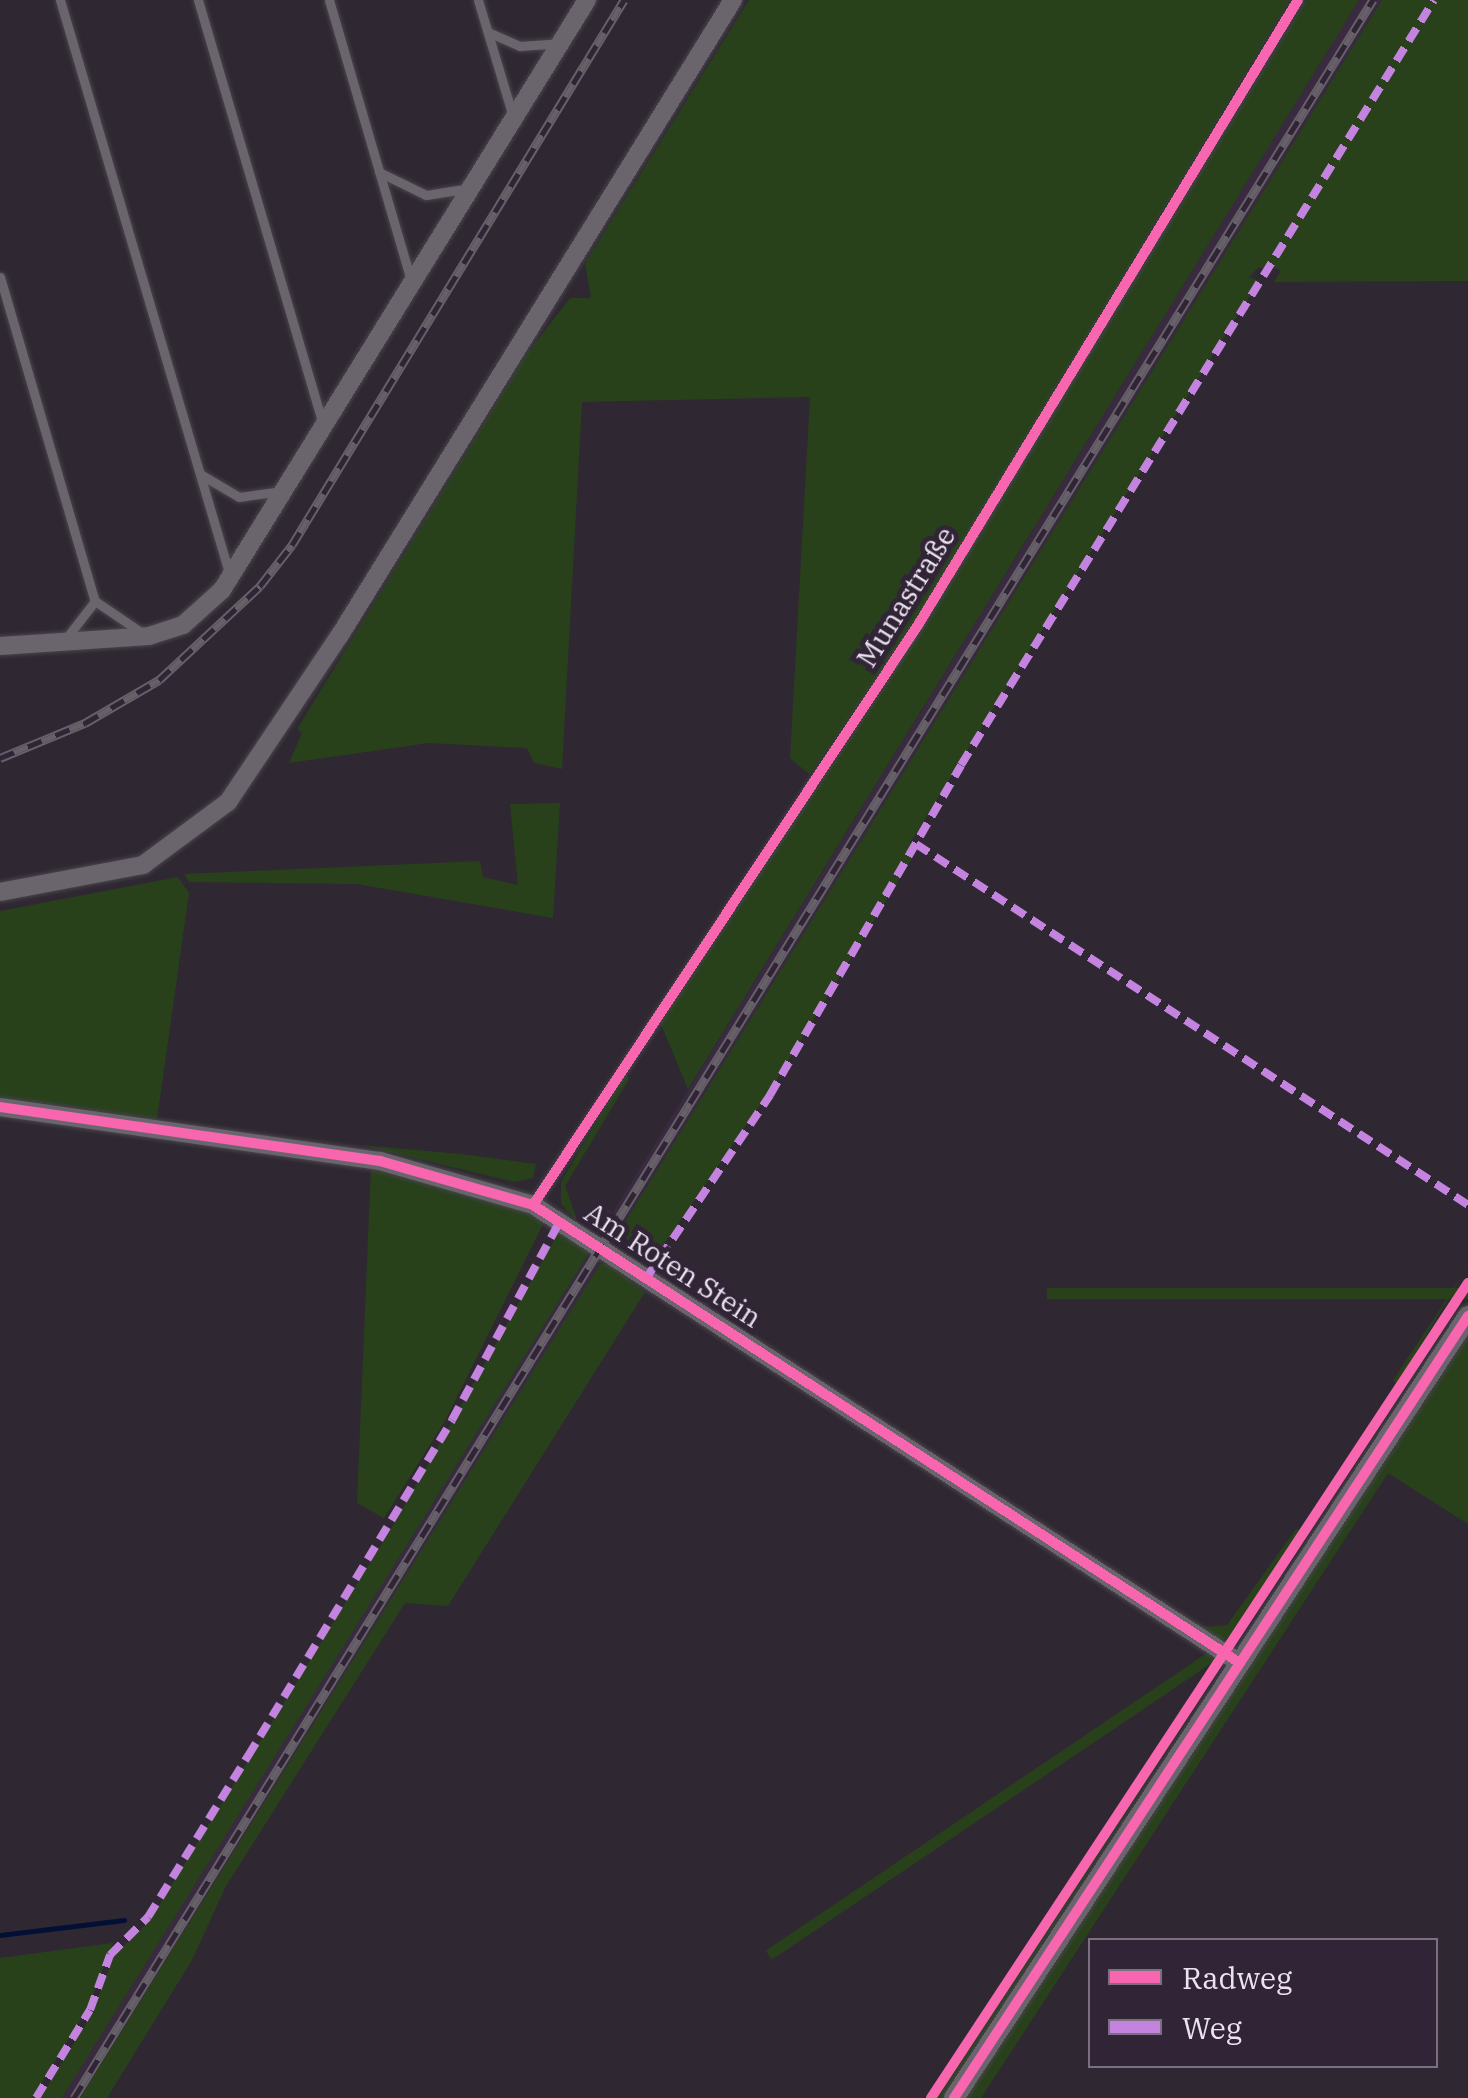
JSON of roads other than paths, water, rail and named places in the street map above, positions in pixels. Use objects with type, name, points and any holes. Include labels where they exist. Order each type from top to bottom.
[{"type":"street","points":[[0,646],[149,636],[184,624],[231,579],[587,0]]},
{"type":"street","points":[[0,892],[143,865],[228,802],[340,635],[732,0]]},
{"type":"street","name":"Am Roten Stein","points":[[0,1106],[380,1160],[533,1205],[1240,1663]]},
{"type":"street","points":[[954,2098],[1468,1316]]},
{"type":"lane","points":[[60,0],[231,579]]},
{"type":"lane","points":[[198,0],[324,430]]},
{"type":"lane","points":[[329,0],[412,286]]},
{"type":"lane","points":[[478,0],[514,120]]},
{"type":"lane","name":"Munastraße","points":[[533,1205],[918,625],[1298,0]]},
{"type":"lane","points":[[488,32],[520,46],[562,42]]},
{"type":"lane","points":[[379,172],[426,195],[473,187]]},
{"type":"lane","points":[[0,277],[96,601],[149,636]]},
{"type":"lane","points":[[200,474],[238,496],[288,489]]},
{"type":"lane","points":[[62,643],[96,601]]},
{"type":"waterway","points":[[0,1935],[124,1920]]},
{"type":"railway","points":[[0,758],[85,723],[159,680],[260,586],[292,545],[624,0]]},
{"type":"railway","points":[[74,2098],[1373,0]]}]
